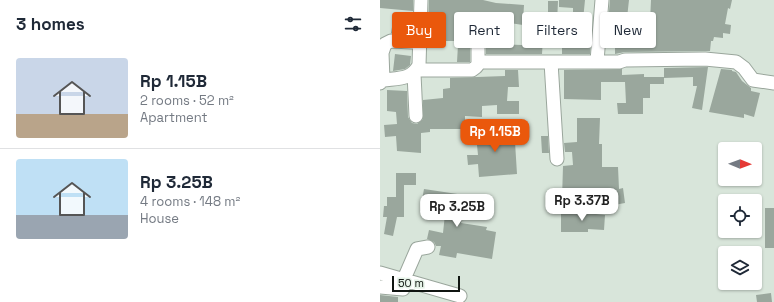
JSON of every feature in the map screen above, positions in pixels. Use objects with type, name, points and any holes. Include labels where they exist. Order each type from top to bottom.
[{"type":"street","points":[[416,116],[415,72],[421,58],[421,0]]},
{"type":"street","points":[[597,61],[602,0]]},
{"type":"street","points":[[392,41],[385,44],[382,53],[381,81],[409,76],[415,72],[472,70],[480,62],[619,62],[625,60],[672,59],[736,62],[744,68],[753,80],[774,83]]},
{"type":"street","points":[[478,48],[478,64]]},
{"type":"street","points":[[551,62],[557,159]]},
{"type":"street","points":[[404,284],[417,249],[428,247]]},
{"type":"street","points":[[380,272],[404,284],[460,296]]},
{"type":"street","points":[[380,287],[404,284]]},
{"type":"building","points":[[380,0],[413,0],[413,11],[380,8]]},
{"type":"building","points":[[429,0],[483,0],[496,3],[524,5],[524,12],[522,12],[522,25],[514,24],[514,12],[454,12],[454,41],[446,41],[446,12],[429,12]]},
{"type":"building","points":[[559,0],[585,0],[584,12],[573,12],[573,8],[559,7]]},
{"type":"building","points":[[610,0],[629,0],[628,12],[609,12]]},
{"type":"building","points":[[651,0],[732,0],[730,9],[728,8],[725,24],[731,25],[730,34],[723,33],[723,38],[714,37],[713,41],[711,41],[710,51],[625,52],[615,54],[615,48],[656,48],[656,12],[650,12]]},
{"type":"building","points":[[548,1],[558,1],[558,12],[548,12]]},
{"type":"building","points":[[514,45],[522,45],[522,48],[542,48],[542,54],[486,54],[486,48],[514,48]]},
{"type":"building","points":[[458,48],[470,48],[470,62],[457,62]]},
{"type":"building","points":[[562,48],[590,48],[590,54],[562,54]]},
{"type":"building","points":[[395,54],[411,56],[410,65],[405,69],[393,71]]},
{"type":"building","points":[[708,67],[702,110],[692,108],[697,86],[693,86],[693,77],[664,78],[664,68]]},
{"type":"building","points":[[622,69],[622,75],[644,74],[644,77],[664,77],[664,84],[650,84],[650,98],[643,98],[643,114],[618,114],[617,103],[626,103],[625,82],[601,82],[601,100],[564,99],[564,70]]},
{"type":"building","points":[[721,69],[736,72],[742,81],[751,88],[751,91],[760,93],[754,117],[744,114],[744,118],[709,112]]},
{"type":"building","points":[[505,70],[518,70],[519,87],[508,87],[507,101],[519,101],[519,114],[497,114],[497,105],[482,106],[482,117],[465,116],[465,129],[430,129],[430,132],[421,133],[421,153],[397,151],[396,136],[385,137],[384,125],[397,124],[396,112],[387,111],[387,90],[407,91],[408,117],[412,123],[417,124],[423,119],[423,100],[443,98],[443,89],[450,88],[450,78],[505,76]]},
{"type":"building","points":[[577,118],[600,118],[599,144],[602,144],[602,167],[618,167],[619,189],[623,188],[625,203],[614,205],[613,197],[592,200],[591,197],[562,199],[563,166],[573,165],[572,152],[565,152],[564,143],[577,142]]},
{"type":"building","points":[[503,119],[503,128],[501,128],[502,143],[515,142],[517,174],[479,177],[478,164],[468,165],[467,155],[478,155],[477,145],[484,145],[482,122]]},
{"type":"building","points":[[541,136],[548,136],[549,153],[542,153]]},
{"type":"building","points":[[396,173],[416,173],[416,185],[404,185],[404,217],[397,217],[393,236],[384,234],[387,217],[383,217],[384,206],[387,206],[387,197],[396,197]]},
{"type":"building","points":[[424,189],[464,195],[461,223],[487,227],[486,230],[496,232],[492,259],[457,253],[456,258],[439,255],[441,246],[436,246],[434,242],[427,239],[429,230],[443,233],[445,214],[420,211]]},
{"type":"building","points":[[765,208],[774,208],[774,248],[765,248]]},
{"type":"building","points":[[587,213],[605,215],[604,230],[588,229],[588,232],[561,232],[561,214]]},
{"type":"building","points":[[771,293],[772,302],[757,302],[756,295]]},
{"type":"building","points":[[380,295],[398,297],[398,302],[380,302]]}]
